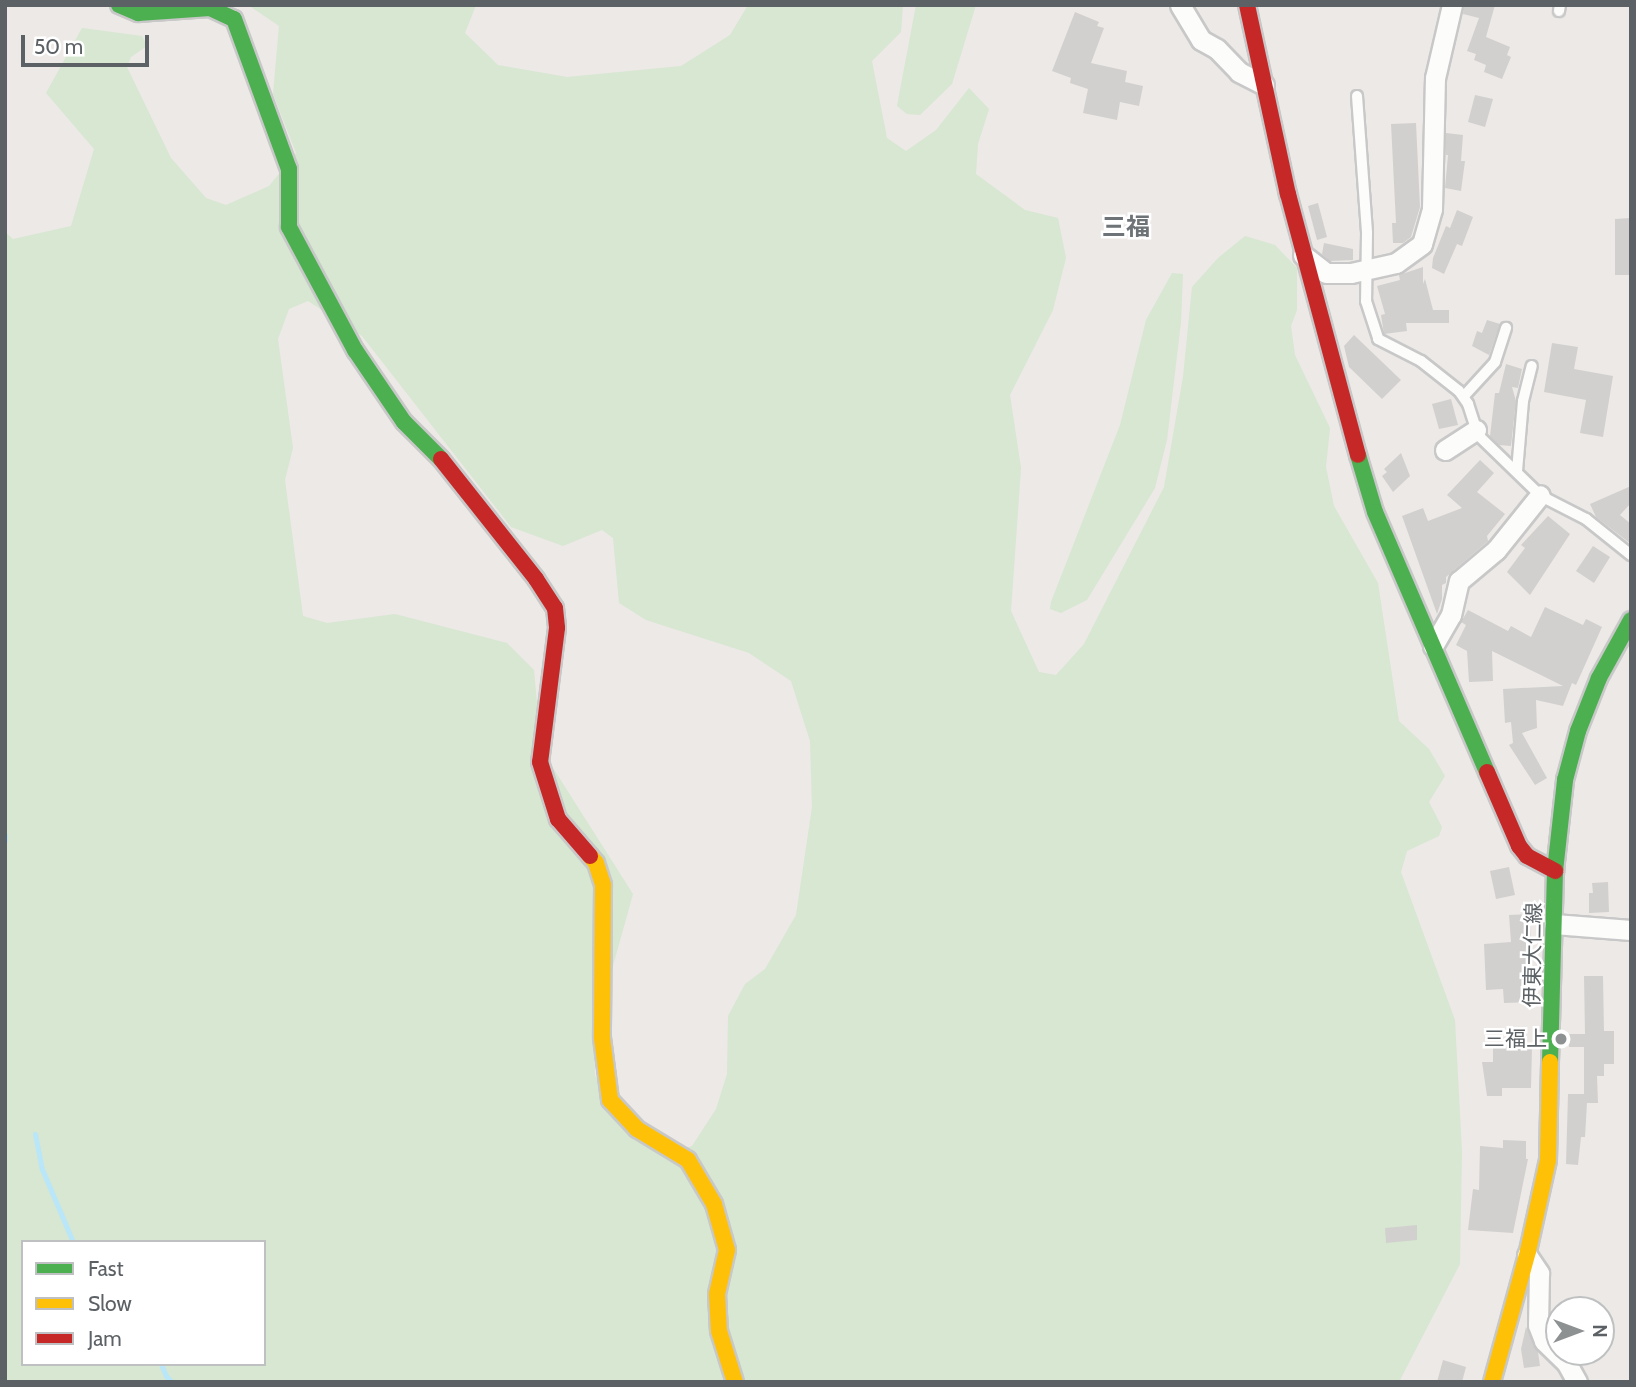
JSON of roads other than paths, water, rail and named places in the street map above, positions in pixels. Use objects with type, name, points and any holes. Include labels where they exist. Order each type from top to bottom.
[{"type":"street","points":[[119,5],[138,13],[210,8],[234,19],[289,169],[289,228],[355,350],[404,422],[449,468],[536,579],[555,608],[556,628],[540,762],[558,819],[596,863],[603,885],[602,1038],[610,1100],[637,1129],[688,1160],[714,1204],[727,1250],[717,1294],[719,1331],[735,1382]]},
{"type":"street","points":[[1180,5],[1201,40],[1217,49],[1239,72],[1264,85]]},
{"type":"street","points":[[1247,5],[1303,255],[1354,447],[1375,512],[1519,846],[1527,856],[1555,871]]},
{"type":"street","points":[[1303,255],[1326,273],[1364,272],[1396,263],[1422,244],[1429,228],[1432,209],[1435,78],[1452,5]]},
{"type":"street","points":[[1445,450],[1476,430]]},
{"type":"street","points":[[1433,646],[1451,615],[1459,581],[1496,550],[1540,495]]},
{"type":"street","name":"伊東大仁線","points":[[1492,1382],[1543,1188],[1551,1129],[1555,871],[1565,780],[1578,731],[1599,678],[1631,620]]},
{"type":"street","points":[[1554,924],[1631,930]]},
{"type":"street","points":[[1527,1255],[1539,1273],[1538,1325],[1544,1341],[1566,1362],[1577,1382]]},
{"type":"lane","points":[[1357,96],[1367,233],[1364,272],[1367,311],[1378,339],[1421,360],[1464,396],[1476,430],[1540,495],[1586,519],[1631,555]]},
{"type":"lane","points":[[1464,396],[1495,362],[1506,328]]},
{"type":"lane","points":[[1517,471],[1523,401],[1532,366]]},
{"type":"waterway","points":[[5,835],[5,840]]},
{"type":"waterway","points":[[35,1134],[42,1169],[72,1240]]},
{"type":"waterway","points":[[162,1366],[172,1382]]},
{"type":"place","name":"三福上","points":[[1561,1039]]},
{"type":"district","name":"三福","points":[[1126,227]]}]
